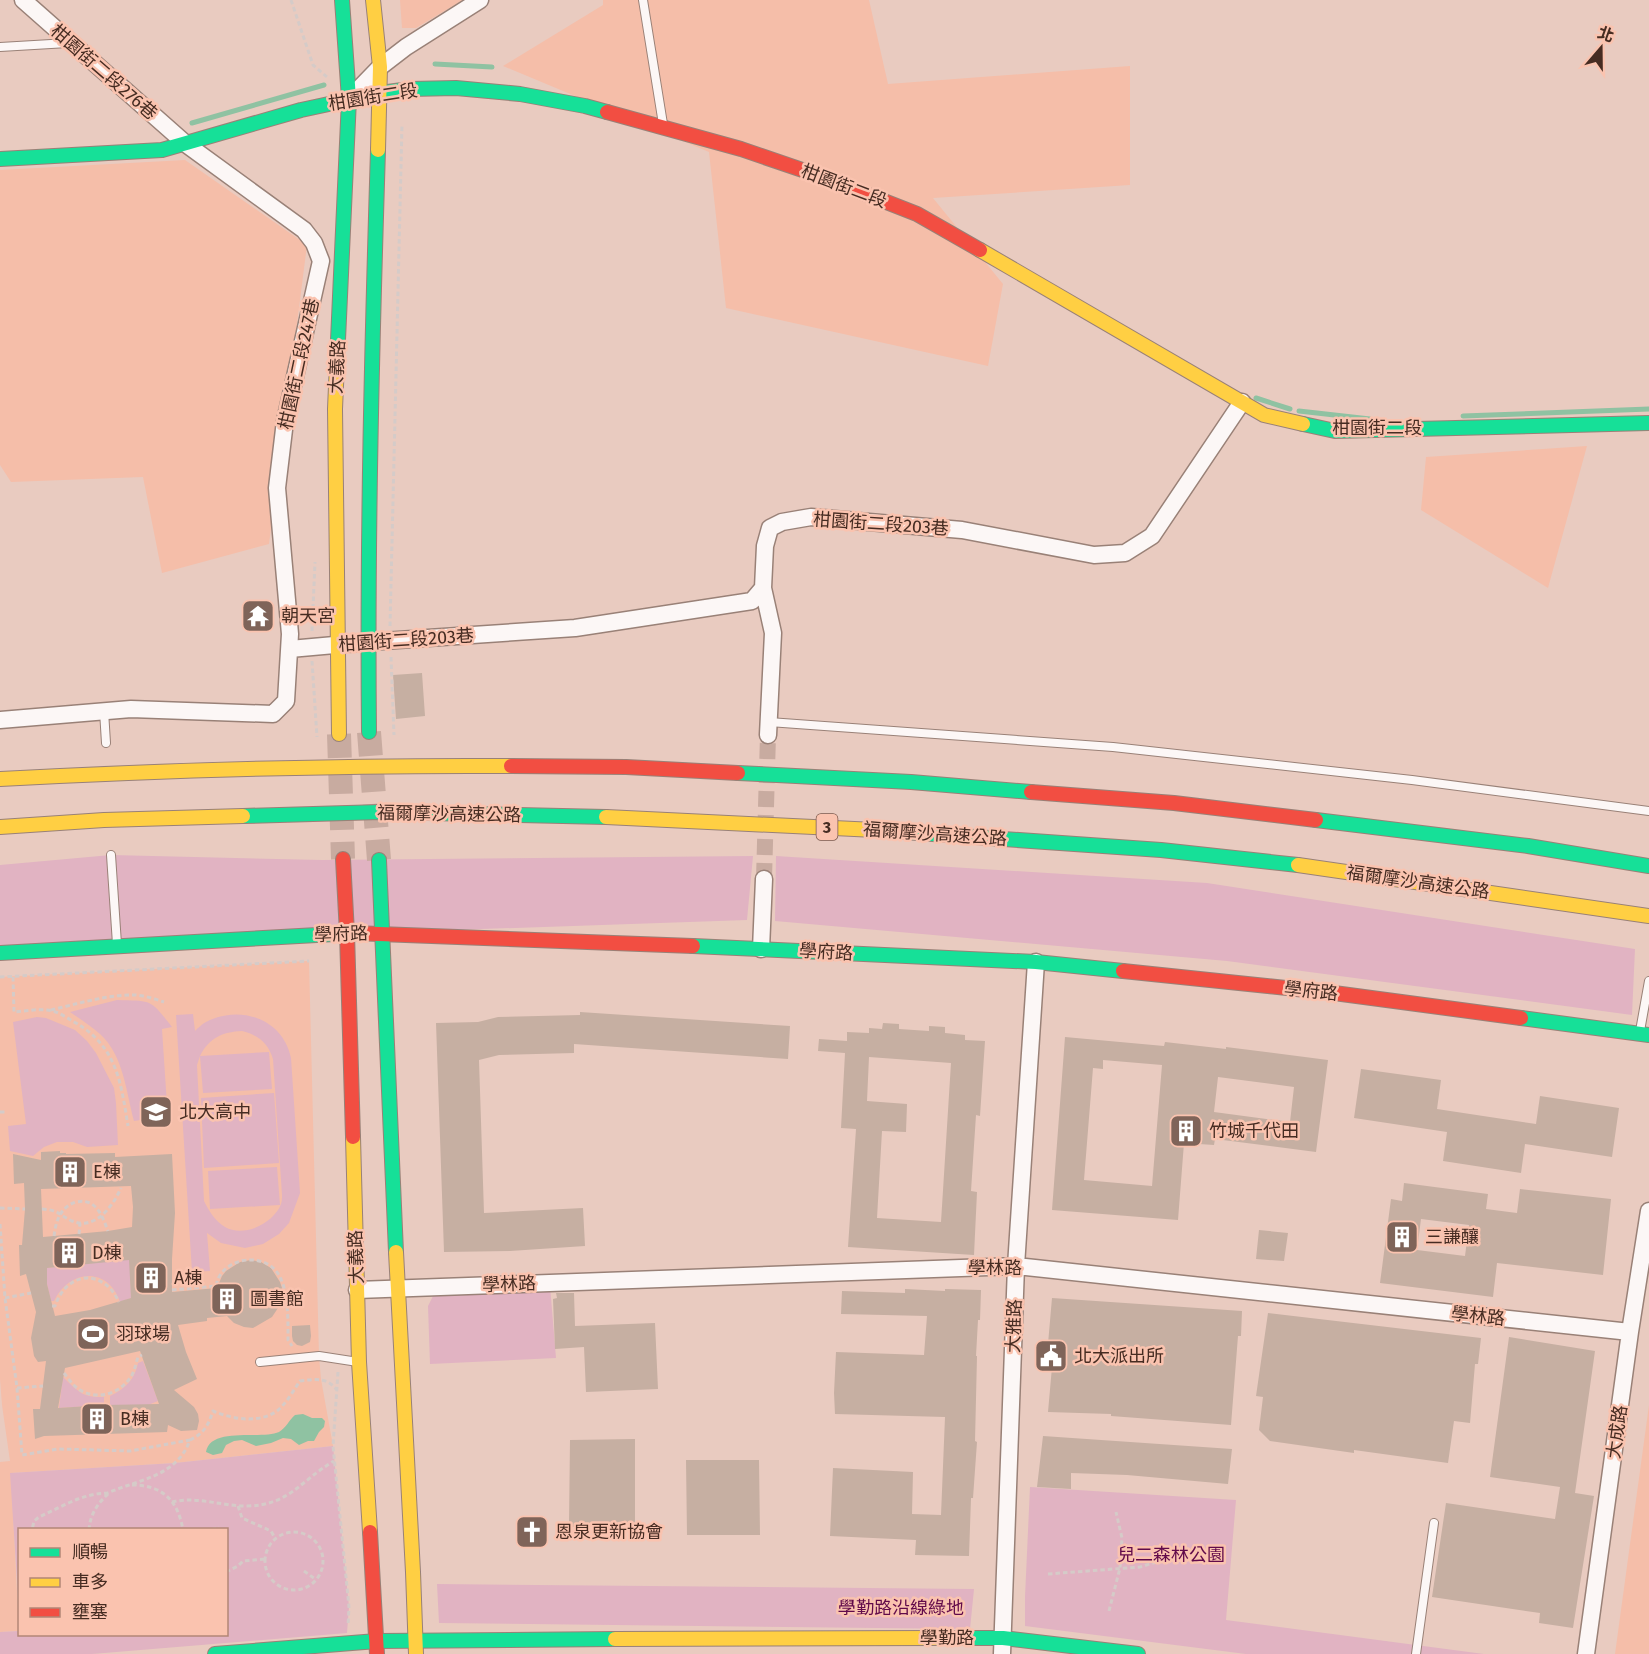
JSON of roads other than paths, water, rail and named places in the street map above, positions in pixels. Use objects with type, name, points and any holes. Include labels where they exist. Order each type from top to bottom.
[{"type":"main road","name":"大義路","points":[[339,734],[335,409],[349,99],[342,0]]},
{"type":"main road","name":"大義路","points":[[369,732],[370,408],[381,93],[373,0]]},
{"type":"main road","name":"柑園街二段","points":[[0,159],[162,150],[301,110],[410,89],[456,88],[520,94],[585,106],[741,149],[917,214],[1264,415],[1335,431],[1649,423]]},
{"type":"main road","points":[[0,779],[121,772],[387,765],[650,768],[911,782],[1174,803],[1528,846],[1649,866]]},
{"type":"main road","name":"福爾摩沙高速公路","points":[[0,828],[104,820],[381,812],[631,818],[921,832],[1161,850],[1280,863],[1649,916]]},
{"type":"main road","name":"大義路","points":[[343,859],[358,1362],[377,1647]]},
{"type":"main road","points":[[379,860],[397,1287],[416,1654]]},
{"type":"main road","name":"學府路","points":[[0,953],[347,933],[1036,962],[1334,993],[1644,1034]]},
{"type":"main road","name":"學勤路","points":[[215,1654],[377,1647],[416,1640],[1003,1646],[1138,1654]]},
{"type":"street","name":"柑園街二段276巷","points":[[23,0],[186,144]]},
{"type":"street","points":[[349,99],[380,67],[406,47],[480,0]]},
{"type":"street","name":"柑園街二段247巷","points":[[0,720],[131,709],[273,714],[286,701],[290,634],[277,488],[285,422],[321,261],[315,243],[304,230],[186,144]]},
{"type":"street","name":"柑園街二段203巷","points":[[290,649],[575,628],[752,601],[763,588],[765,546],[770,528],[782,522],[811,517],[962,530],[1095,555],[1125,553],[1152,536],[1242,402]]},
{"type":"street","points":[[763,588],[773,633],[769,729]]},
{"type":"street","points":[[761,949],[764,879]]},
{"type":"street","name":"大雅路","points":[[1003,1646],[1016,1266],[1036,962]]},
{"type":"street","name":"大成路","points":[[1586,1654],[1649,1211]]},
{"type":"street","name":"學林路","points":[[357,1290],[1016,1266],[1630,1332]]},
{"type":"lane","points":[[643,0],[663,126]]},
{"type":"lane","points":[[0,47],[71,42]]},
{"type":"lane","points":[[104,711],[106,743]]},
{"type":"lane","points":[[769,729],[1113,747],[1412,780],[1649,811]]},
{"type":"lane","points":[[111,855],[117,946]]},
{"type":"lane","points":[[1644,1034],[1649,981]]},
{"type":"lane","points":[[260,1362],[319,1356],[358,1362]]},
{"type":"lane","points":[[1416,1654],[1434,1523]]},
{"type":"waterway","points":[[435,64],[492,67]]},
{"type":"waterway","points":[[192,123],[324,85]]},
{"type":"waterway","points":[[1256,398],[1290,409]]},
{"type":"waterway","points":[[1463,416],[1649,409]]},
{"type":"waterway","points":[[1299,411],[1370,419]]},
{"type":"tunnel","points":[[369,732],[379,860]]},
{"type":"tunnel","points":[[339,734],[343,859]]},
{"type":"tunnel","points":[[764,879],[768,735]]},
{"type":"place","name":"朝天宮","points":[[258,616]]},
{"type":"place","name":"北大高中","points":[[156,1112]]},
{"type":"place","name":"竹城千代田","points":[[1186,1131]]},
{"type":"place","name":"E棟","points":[[70,1172]]},
{"type":"place","name":"三謙釀","points":[[1402,1237]]},
{"type":"place","name":"D棟","points":[[69,1253]]},
{"type":"place","name":"A棟","points":[[151,1278]]},
{"type":"place","name":"圖書館","points":[[227,1299]]},
{"type":"place","name":"羽球場","points":[[93,1334]]},
{"type":"place","name":"北大派出所","points":[[1051,1356]]},
{"type":"place","name":"B棟","points":[[97,1419]]},
{"type":"place","name":"恩泉更新協會","points":[[532,1532]]},
{"type":"park label","name":"兒二森林公園","points":[[1171,1555]]},
{"type":"park label","name":"學勤路沿線綠地","points":[[901,1608]]}]
